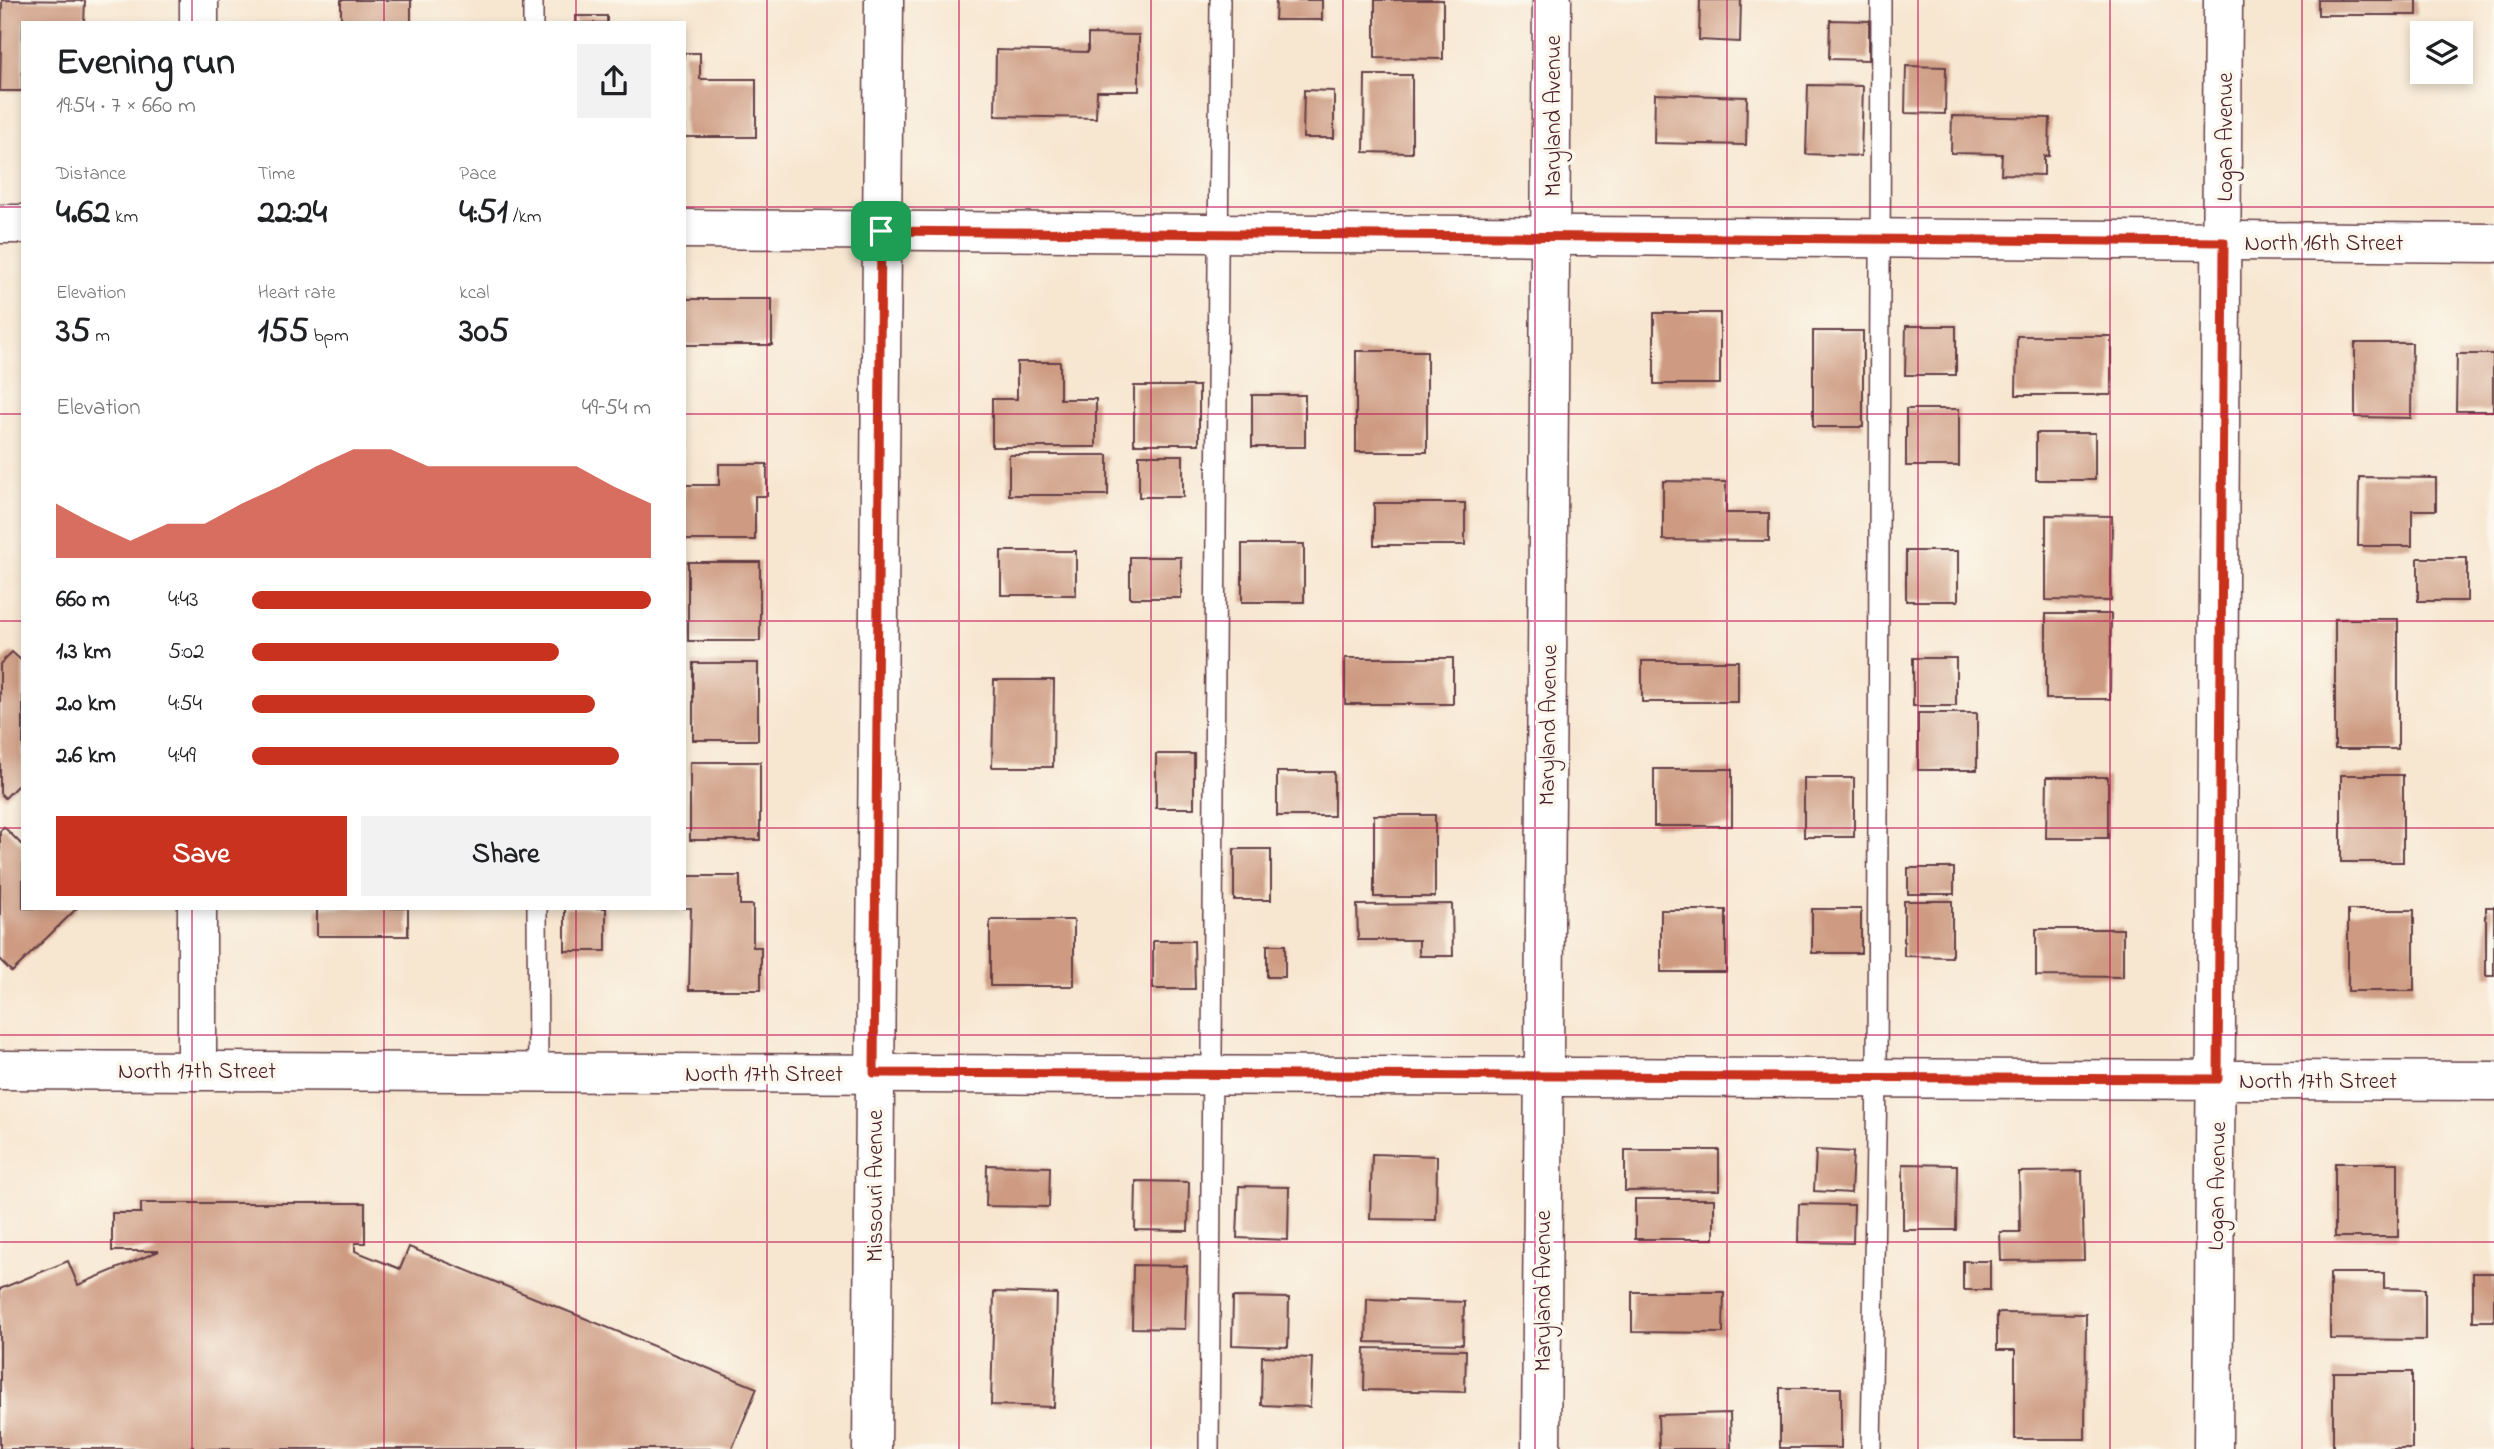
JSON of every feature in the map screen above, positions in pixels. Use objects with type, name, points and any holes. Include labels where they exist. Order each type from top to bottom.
[{"type":"street","points":[[199,0],[199,21]]},
{"type":"street","name":"Missouri Avenue","points":[[872,1449],[884,0]]},
{"type":"street","name":"Maryland Avenue","points":[[1541,1449],[1552,0]]},
{"type":"street","name":"Logan Avenue","points":[[2213,1449],[2224,242],[2223,0]]},
{"type":"street","points":[[0,224],[21,224]]},
{"type":"street","name":"North 16th Street","points":[[686,229],[2494,243]]},
{"type":"street","points":[[197,910],[197,1071]]},
{"type":"street","name":"North 17th Street","points":[[0,1070],[2494,1081]]},
{"type":"lane","points":[[533,0],[533,21]]},
{"type":"lane","points":[[1209,1449],[1221,234],[1220,0]]},
{"type":"lane","points":[[1871,1449],[1877,1078],[1878,239],[1881,0]]},
{"type":"lane","points":[[537,910],[538,1072]]},
{"type":"building","points":[[2,0],[85,1],[84,21],[21,21],[21,91],[0,91]]},
{"type":"building","points":[[341,0],[411,0],[411,21],[341,21]]},
{"type":"building","points":[[1276,0],[1322,0],[1322,20],[1275,20]]},
{"type":"building","points":[[1375,0],[1443,0],[1443,59],[1375,58]]},
{"type":"building","points":[[1700,0],[1741,0],[1740,42],[1699,40]]},
{"type":"building","points":[[2318,0],[2417,0],[2417,15],[2318,15]]},
{"type":"building","points":[[576,16],[607,16],[607,21],[576,21]]},
{"type":"building","points":[[1830,20],[1869,21],[1869,60],[1829,59]]},
{"type":"building","points":[[1088,34],[1139,35],[1139,91],[1097,91],[1096,118],[995,116],[996,50],[1088,52]]},
{"type":"building","points":[[686,53],[700,53],[700,79],[756,79],[756,137],[686,137]]},
{"type":"building","points":[[1906,66],[1946,67],[1945,114],[1905,113]]},
{"type":"building","points":[[1365,75],[1412,75],[1412,153],[1364,152]]},
{"type":"building","points":[[1808,85],[1863,86],[1861,156],[1806,154]]},
{"type":"building","points":[[1304,90],[1334,91],[1334,138],[1303,138]]},
{"type":"building","points":[[1655,94],[1747,97],[1746,145],[1654,143]]},
{"type":"building","points":[[1952,116],[2050,118],[2049,156],[2044,156],[2044,175],[2001,174],[2002,154],[1951,153]]},
{"type":"building","points":[[686,299],[772,299],[772,345],[686,345]]},
{"type":"building","points":[[1654,313],[1720,313],[1720,384],[1654,384]]},
{"type":"building","points":[[1906,326],[1956,326],[1956,375],[1905,375]]},
{"type":"building","points":[[1813,331],[1863,331],[1863,427],[1813,427]]},
{"type":"building","points":[[2017,336],[2111,336],[2111,395],[2016,395]]},
{"type":"building","points":[[2355,343],[2412,343],[2411,418],[2355,417]]},
{"type":"building","points":[[1356,351],[1427,351],[1427,452],[1356,452]]},
{"type":"building","points":[[2457,354],[2493,354],[2493,411],[2456,411]]},
{"type":"building","points":[[1017,362],[1060,362],[1060,399],[1096,399],[1096,447],[992,447],[992,399],[1017,399]]},
{"type":"building","points":[[1134,386],[1199,386],[1199,444],[1134,444]]},
{"type":"building","points":[[1252,395],[1305,395],[1305,447],[1252,447]]},
{"type":"building","points":[[1906,409],[1959,409],[1959,466],[1906,466]]},
{"type":"building","points":[[2036,433],[2095,433],[2095,480],[2036,480]]},
{"type":"building","points":[[1009,455],[1108,455],[1108,495],[1009,495]]},
{"type":"building","points":[[1139,455],[1183,455],[1183,497],[1139,497]]},
{"type":"building","points":[[719,464],[767,464],[767,496],[755,496],[755,540],[686,540],[686,485],[719,485]]},
{"type":"building","points":[[2359,477],[2436,478],[2436,510],[2412,510],[2412,546],[2358,546]]},
{"type":"building","points":[[1663,481],[1726,482],[1726,513],[1769,513],[1769,541],[1663,540]]},
{"type":"building","points":[[1374,503],[1465,503],[1465,545],[1374,545]]},
{"type":"building","points":[[2046,515],[2112,516],[2111,601],[2046,600]]},
{"type":"building","points":[[1242,544],[1304,544],[1304,602],[1242,602]]},
{"type":"building","points":[[1001,551],[1076,551],[1076,595],[1001,595]]},
{"type":"building","points":[[1906,551],[1958,551],[1958,601],[1906,601]]},
{"type":"building","points":[[1130,557],[1181,557],[1181,598],[1130,598]]},
{"type":"building","points":[[2418,558],[2467,558],[2467,601],[2418,601]]},
{"type":"building","points":[[688,562],[760,562],[760,641],[688,641]]},
{"type":"building","points":[[2046,614],[2111,614],[2110,699],[2046,699]]},
{"type":"building","points":[[2335,619],[2398,619],[2398,749],[2335,749]]},
{"type":"building","points":[[12,652],[21,660],[21,782],[5,798],[0,793],[0,664]]},
{"type":"building","points":[[1345,658],[1453,658],[1453,704],[1345,704]]},
{"type":"building","points":[[1913,658],[1956,658],[1956,706],[1913,706]]},
{"type":"building","points":[[1642,661],[1738,661],[1738,702],[1642,702]]},
{"type":"building","points":[[693,663],[758,663],[758,740],[693,740]]},
{"type":"building","points":[[994,680],[1054,680],[1053,767],[992,767]]},
{"type":"building","points":[[1918,713],[1977,713],[1977,770],[1918,770]]},
{"type":"building","points":[[1156,754],[1194,754],[1194,808],[1156,808]]},
{"type":"building","points":[[690,762],[760,762],[760,840],[690,840]]},
{"type":"building","points":[[1654,769],[1732,769],[1732,826],[1654,826]]},
{"type":"building","points":[[1277,772],[1334,772],[1334,816],[1277,816]]},
{"type":"building","points":[[2341,775],[2403,775],[2403,862],[2341,862]]},
{"type":"building","points":[[2047,777],[2108,777],[2108,838],[2046,838]]},
{"type":"building","points":[[1804,778],[1854,778],[1854,837],[1804,837]]},
{"type":"building","points":[[1374,815],[1435,815],[1435,897],[1374,897]]},
{"type":"building","points":[[4,827],[21,844],[21,910],[75,910],[12,972],[0,960],[0,831]]},
{"type":"building","points":[[1234,849],[1271,849],[1271,900],[1234,900]]},
{"type":"building","points":[[1908,868],[1954,868],[1954,894],[1908,894]]},
{"type":"building","points":[[686,876],[740,876],[740,905],[753,905],[753,947],[761,947],[761,990],[689,990],[691,908],[686,908]]},
{"type":"building","points":[[1904,901],[1952,901],[1952,957],[1904,956]]},
{"type":"building","points":[[1452,904],[1453,956],[1419,956],[1419,940],[1358,940],[1357,905]]},
{"type":"building","points":[[2486,907],[2494,907],[2494,976],[2486,976]]},
{"type":"building","points":[[1812,909],[1861,909],[1861,953],[1812,953]]},
{"type":"building","points":[[317,910],[408,910],[408,936],[317,936]]},
{"type":"building","points":[[565,910],[606,910],[606,951],[565,951]]},
{"type":"building","points":[[1661,910],[1726,910],[1726,972],[1661,972]]},
{"type":"building","points":[[2348,910],[2414,910],[2414,991],[2348,991]]},
{"type":"building","points":[[990,920],[1074,920],[1074,986],[990,986]]},
{"type":"building","points":[[2036,929],[2123,929],[2123,977],[2036,976]]},
{"type":"building","points":[[1153,941],[1194,941],[1195,989],[1153,989]]},
{"type":"building","points":[[1267,945],[1285,945],[1285,977],[1267,977]]},
{"type":"building","points":[[1625,1150],[1719,1150],[1719,1190],[1625,1191]]},
{"type":"building","points":[[1816,1150],[1853,1152],[1851,1193],[1814,1191]]},
{"type":"building","points":[[1372,1154],[1437,1156],[1436,1220],[1370,1219]]},
{"type":"building","points":[[2335,1163],[2398,1163],[2398,1237],[2335,1237]]},
{"type":"building","points":[[1903,1164],[1957,1165],[1956,1230],[1903,1230]]},
{"type":"building","points":[[987,1165],[1050,1167],[1049,1207],[986,1206]]},
{"type":"building","points":[[2082,1171],[2084,1260],[2001,1261],[2000,1232],[2020,1232],[2019,1172]]},
{"type":"building","points":[[1136,1181],[1189,1182],[1188,1231],[1135,1230]]},
{"type":"building","points":[[1239,1186],[1289,1187],[1288,1240],[1237,1238]]},
{"type":"building","points":[[1635,1199],[1714,1199],[1714,1239],[1635,1239]]},
{"type":"building","points":[[141,1203],[365,1203],[365,1243],[355,1243],[355,1251],[400,1269],[409,1247],[757,1388],[732,1449],[193,1449],[193,1446],[186,1449],[0,1449],[0,1289],[68,1261],[78,1285],[159,1251],[112,1251],[112,1213],[141,1213]]},
{"type":"building","points":[[1799,1204],[1854,1205],[1853,1243],[1798,1242]]},
{"type":"building","points":[[1963,1261],[1990,1261],[1990,1290],[1963,1290]]},
{"type":"building","points":[[1133,1265],[1187,1266],[1185,1329],[1132,1328]]},
{"type":"building","points":[[2330,1273],[2384,1273],[2384,1288],[2425,1289],[2425,1340],[2330,1339]]},
{"type":"building","points":[[2473,1273],[2494,1273],[2494,1321],[2473,1321]]},
{"type":"building","points":[[994,1292],[1057,1294],[1054,1407],[991,1405]]},
{"type":"building","points":[[1632,1292],[1724,1292],[1723,1333],[1632,1332]]},
{"type":"building","points":[[1233,1297],[1289,1298],[1288,1347],[1232,1345]]},
{"type":"building","points":[[1367,1299],[1464,1302],[1463,1344],[1366,1342]]},
{"type":"building","points":[[1997,1313],[2086,1314],[2085,1439],[2015,1439],[2015,1350],[1997,1350]]},
{"type":"building","points":[[1365,1348],[1466,1350],[1465,1392],[1364,1390]]},
{"type":"building","points":[[1262,1356],[1312,1358],[1310,1407],[1261,1405]]},
{"type":"building","points":[[2333,1372],[2412,1372],[2412,1449],[2333,1449]]},
{"type":"building","points":[[1780,1388],[1841,1388],[1841,1448],[1780,1448]]},
{"type":"building","points":[[1730,1413],[1731,1449],[1659,1449],[1658,1415]]},
{"type":"route","points":[[881,231],[2224,242],[2218,1079],[874,1073],[881,231]]}]
